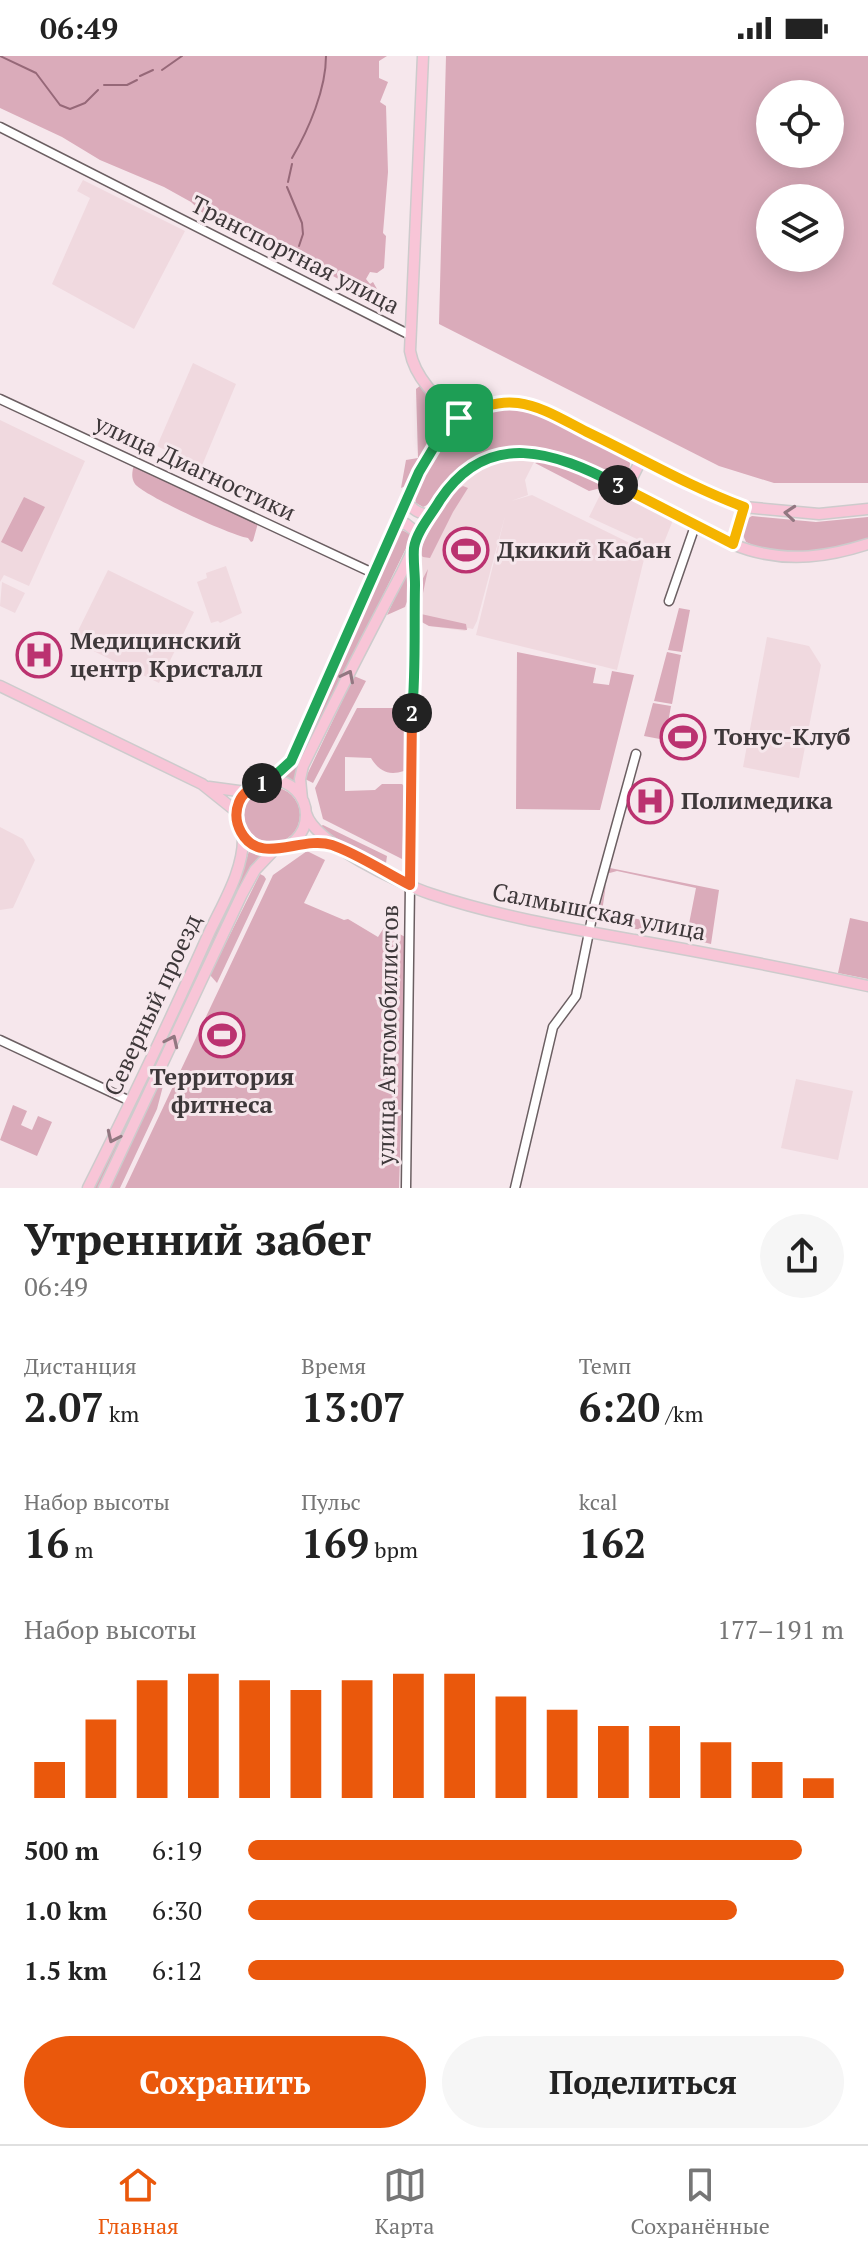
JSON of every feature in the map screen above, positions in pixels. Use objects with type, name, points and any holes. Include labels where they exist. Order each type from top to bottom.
[{"type":"main road","name":"Транспортная улица","points":[[410,335],[423,56]]},
{"type":"main road","points":[[410,335],[415,369],[433,393],[459,418]]},
{"type":"main road","points":[[269,781],[291,761],[430,452],[448,426],[477,408],[518,403],[547,412],[701,490],[744,507],[819,514],[868,509]]},
{"type":"main road","points":[[332,845],[309,823],[302,799],[300,779],[303,766],[420,535],[448,489],[463,473],[491,458],[534,452],[563,459],[695,526],[763,554],[791,558],[831,554],[868,544]]},
{"type":"main road","points":[[626,490],[642,458]]},
{"type":"main road","points":[[406,501],[411,508],[431,515]]},
{"type":"main road","points":[[733,544],[744,507]]},
{"type":"main road","points":[[395,524],[406,524],[420,535]]},
{"type":"main road","name":"улица Автомобилистов","points":[[410,885],[414,547]]},
{"type":"main road","points":[[0,686],[207,786],[237,812]]},
{"type":"main road","points":[[302,799],[288,785],[269,781],[256,784],[246,792],[237,812],[237,824],[243,836],[256,847],[274,850],[310,842],[332,845]]},
{"type":"main road","points":[[207,786],[246,792]]},
{"type":"main road","points":[[289,846],[305,826],[306,813]]},
{"type":"main road","name":"Северный проезд","points":[[88,1188],[187,982],[240,863],[243,836]]},
{"type":"main road","name":"Салмышская улица","points":[[332,845],[410,885],[472,906],[588,932],[868,986]]},
{"type":"main road","name":"Северный проезд","points":[[104,1188],[242,894],[255,870],[274,850]]},
{"type":"street","name":"Транспортная улица","points":[[0,127],[410,335]]},
{"type":"street","name":"улица Диагностики","points":[[0,399],[373,573]]},
{"type":"street","points":[[669,601],[695,526]]},
{"type":"street","points":[[515,1188],[553,1027],[576,996],[588,947],[588,932],[636,754]]},
{"type":"street","name":"улица Автомобилистов","points":[[406,1188],[410,885]]},
{"type":"street","points":[[0,1040],[130,1101]]},
{"type":"shaded area","points":[[0,56],[387,56],[379,61],[379,78],[388,82],[380,102],[386,106],[388,172],[383,233],[386,236],[384,268],[377,273],[370,272],[366,279],[370,284],[373,282],[377,289],[370,293],[358,290],[333,276],[317,274],[298,256],[205,215],[191,202],[164,187],[100,160],[62,137],[0,108]]},
{"type":"shaded area","points":[[446,56],[868,56],[868,483],[774,483],[719,466],[439,324]]},
{"type":"shaded area","points":[[83,180],[185,231],[134,329],[52,284],[90,198],[77,191]]},
{"type":"shaded area","points":[[193,363],[236,384],[201,468],[157,446]]},
{"type":"shaded area","points":[[421,385],[439,404],[442,419],[408,485],[401,488],[406,460],[418,458],[416,389]]},
{"type":"shaded area","points":[[515,408],[540,414],[626,457],[630,463],[629,473],[618,479],[554,451],[513,448],[473,460],[456,472],[428,505],[423,507],[416,503],[420,480],[449,436],[484,413]]},
{"type":"shaded area","points":[[0,420],[85,461],[29,586],[4,575],[0,582]]},
{"type":"shaded area","points":[[536,458],[525,480],[528,495],[511,501],[532,495],[646,551],[617,670],[476,635],[505,516],[473,629],[465,631],[429,626],[417,620],[419,564],[424,538],[449,496],[468,477],[487,466],[501,461]]},
{"type":"shaded area","points":[[544,460],[586,475],[616,491],[618,496],[601,488],[589,491],[535,463]]},
{"type":"shaded area","points":[[134,465],[258,523],[253,541],[188,514],[141,489],[133,479]]},
{"type":"shaded area","points":[[605,485],[673,520],[661,550],[589,517]]},
{"type":"shaded area","points":[[463,486],[468,488],[430,558],[423,557],[420,554],[422,546],[436,513],[451,493]]},
{"type":"shaded area","points":[[24,497],[45,507],[22,552],[1,542]]},
{"type":"shaded area","points":[[752,516],[816,522],[868,517],[868,539],[823,550],[775,551],[746,542],[742,533],[745,520]]},
{"type":"shaded area","points":[[402,530],[410,534],[410,540],[294,783],[282,777],[293,764],[397,533]]},
{"type":"shaded area","points":[[226,566],[242,613],[220,623],[211,623],[197,582],[207,578],[206,573]]},
{"type":"shaded area","points":[[409,567],[405,607],[387,615]]},
{"type":"shaded area","points":[[428,569],[421,614],[466,624],[467,630],[429,626],[420,621],[421,582]]},
{"type":"shaded area","points":[[108,570],[194,612],[159,683],[73,641]]},
{"type":"shaded area","points":[[2,582],[25,593],[15,613],[0,606]]},
{"type":"shaded area","points":[[679,608],[690,610],[682,652],[668,650]]},
{"type":"shaded area","points":[[767,637],[809,646],[821,665],[799,778],[743,767]]},
{"type":"shaded area","points":[[517,652],[596,668],[593,683],[609,685],[612,671],[634,675],[600,810],[516,809]]},
{"type":"shaded area","points":[[667,652],[681,655],[672,704],[654,701]]},
{"type":"shaded area","points":[[354,676],[366,681],[313,783],[305,779]]},
{"type":"shaded area","points":[[653,703],[671,706],[665,740],[644,736]]},
{"type":"shaded area","points":[[357,708],[407,708],[404,771],[384,771],[371,758],[345,757],[345,791],[375,790],[382,784],[402,784],[405,787],[402,859],[323,819],[315,788]]},
{"type":"shaded area","points":[[272,787],[292,795],[300,815],[292,835],[272,843],[252,835],[244,815],[252,795]]},
{"type":"shaded area","points":[[323,825],[387,856],[386,863],[319,827]]},
{"type":"shaded area","points":[[0,827],[23,839],[35,860],[13,908],[0,910]]},
{"type":"shaded area","points":[[250,848],[263,855],[242,883],[98,1188],[94,1188],[239,882]]},
{"type":"shaded area","points":[[307,851],[325,860],[304,903],[348,919],[378,937],[385,926],[407,938],[399,1188],[125,1188],[273,875]]},
{"type":"shaded area","points":[[610,868],[719,890],[711,944],[610,925],[597,918],[606,884],[602,912],[688,929],[696,888],[617,871],[606,874]]},
{"type":"shaded area","points":[[260,874],[266,879],[217,983],[210,975]]},
{"type":"shaded area","points":[[850,918],[868,922],[868,979],[838,973]]},
{"type":"shaded area","points":[[796,1079],[853,1091],[838,1160],[781,1148]]},
{"type":"shaded area","points":[[159,1084],[163,1086],[157,1109],[120,1188],[110,1188]]},
{"type":"shaded area","points":[[13,1105],[27,1111],[21,1125],[32,1130],[38,1116],[52,1122],[37,1156],[0,1140]]},
{"type":"waterway","points":[[0,56],[36,73],[60,105],[70,109],[85,103],[98,90]]},
{"type":"waterway","points":[[162,70],[182,56]]},
{"type":"waterway","points":[[292,158],[315,108],[323,82],[326,56]]},
{"type":"waterway","points":[[140,76],[153,70]]},
{"type":"waterway","points":[[104,85],[127,85],[137,80]]},
{"type":"waterway","points":[[288,182],[292,164]]},
{"type":"waterway","points":[[287,187],[302,223],[303,234],[299,246]]},
{"type":"place","name":"Дкикий Кабан","points":[[466,550]]},
{"type":"place","name":"Медицинский центр Кристалл","points":[[39,655]]},
{"type":"place","name":"Тонус-Клуб","points":[[683,737]]},
{"type":"place","name":"Полимедика","points":[[650,801]]},
{"type":"place","name":"Территория фитнеса","points":[[222,1035]]},
{"type":"route","points":[[518,403],[547,412],[701,490],[744,507],[733,544],[563,459],[534,452],[508,454],[491,458],[463,473],[448,489],[414,547],[410,885],[332,845],[310,842],[274,850],[256,847],[243,836],[237,824],[239,801],[256,784],[269,781],[291,761],[419,472],[448,426],[459,418],[477,408],[497,404],[518,403]]}]
